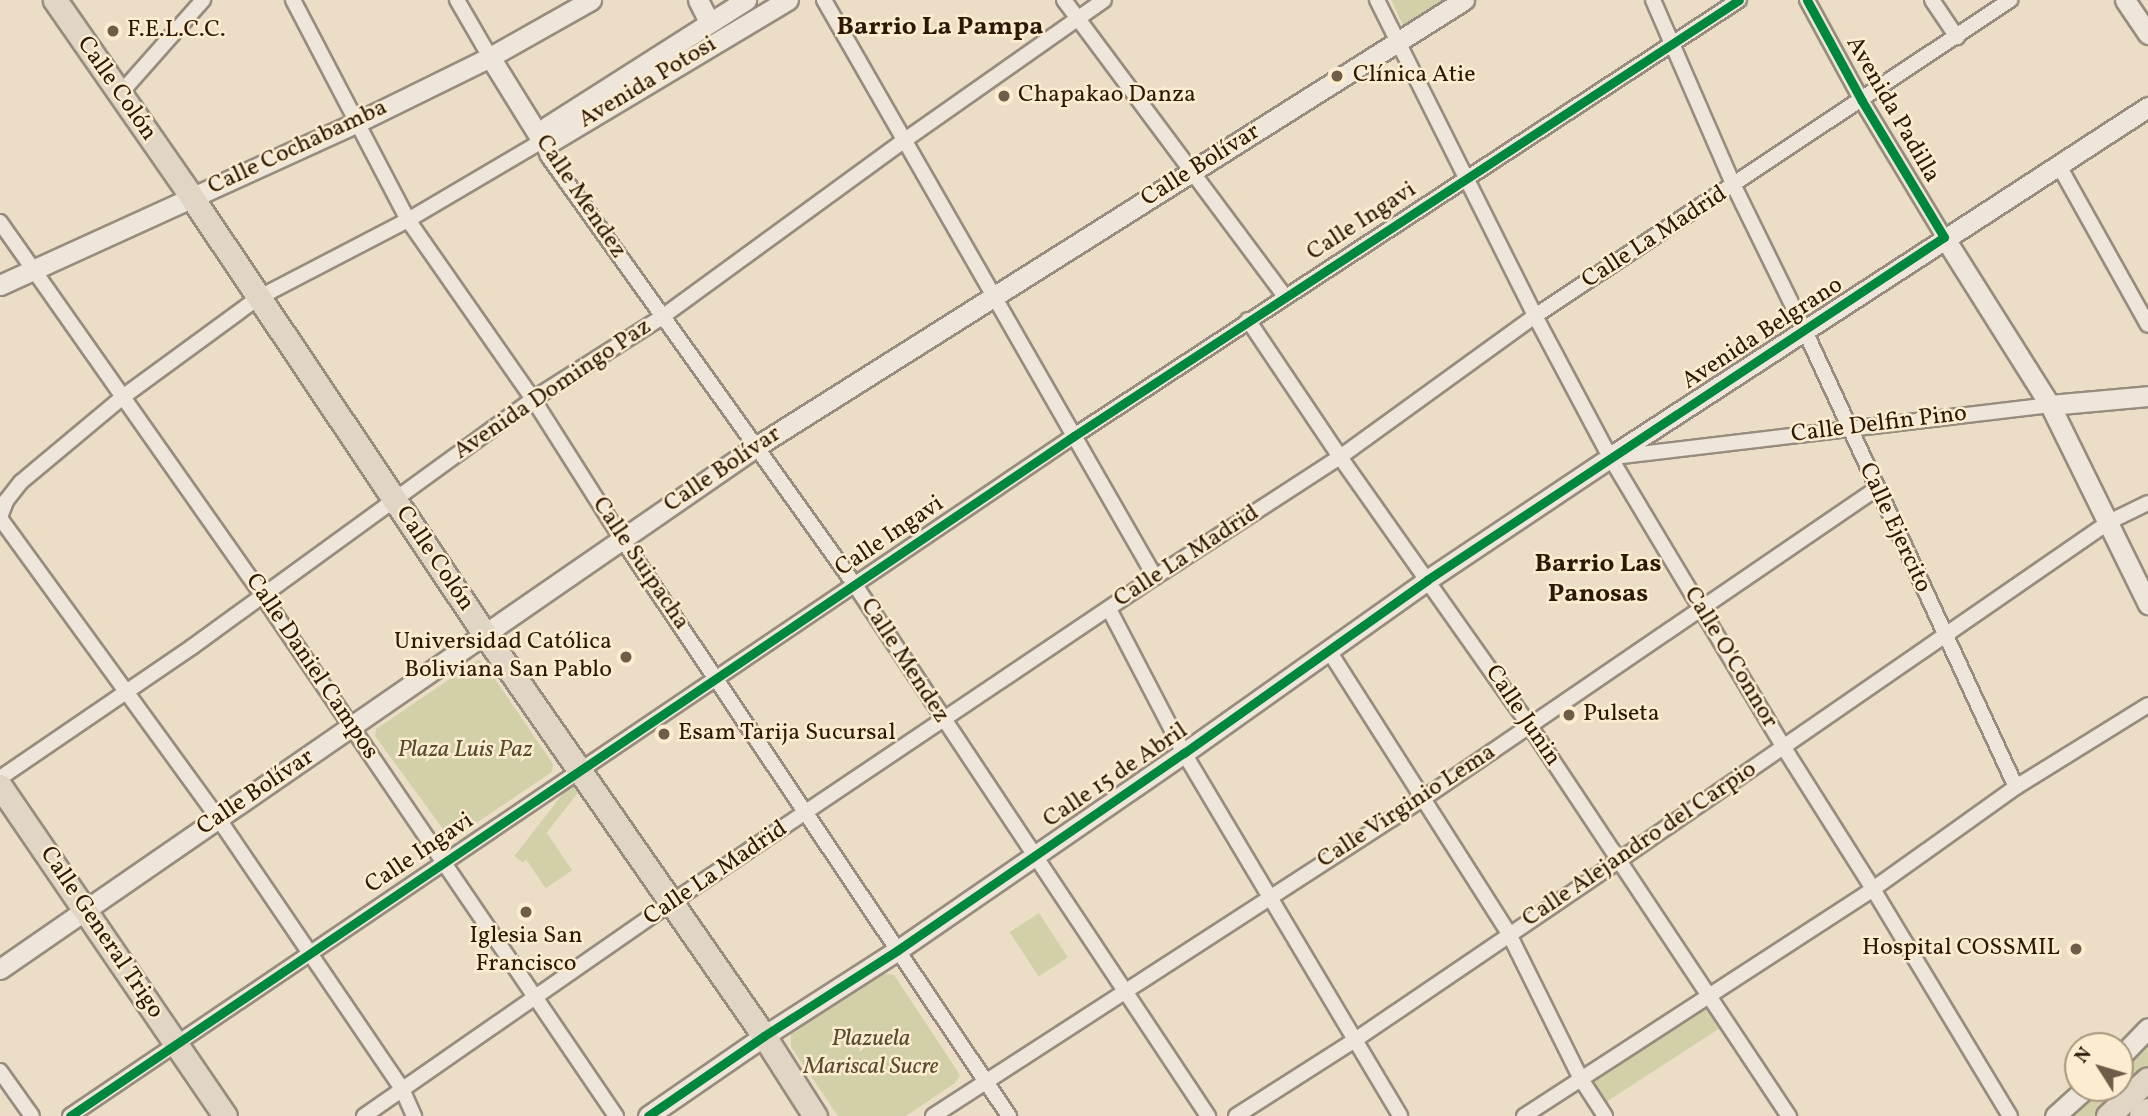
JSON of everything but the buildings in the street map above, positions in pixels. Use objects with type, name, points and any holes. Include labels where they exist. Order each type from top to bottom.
[{"type":"main road","name":"Calle Colón","points":[[55,0],[191,196],[484,633],[764,1036],[815,1116]]},
{"type":"main road","name":"Calle General Trigo","points":[[0,786],[86,908],[225,1116]]},
{"type":"main road","points":[[2108,1116],[2148,1079]]},
{"type":"main road","points":[[2141,1116],[2148,1110]]},
{"type":"street","points":[[120,95],[204,0]]},
{"type":"street","name":"Calle Suipacha","points":[[293,0],[310,27],[408,220],[533,399],[622,539],[1009,1116]]},
{"type":"street","name":"Calle Mendez","points":[[457,0],[542,141],[548,156],[855,585],[1208,1116]]},
{"type":"street","name":"Calle Cochabamba","points":[[0,285],[356,122],[490,57],[591,0]]},
{"type":"street","points":[[698,0],[719,39]]},
{"type":"street","name":"Avenida Potosi","points":[[746,0],[548,126],[542,141],[552,141],[788,0]]},
{"type":"street","points":[[824,0],[1155,577]]},
{"type":"street","points":[[1064,0],[1195,171],[1285,296]]},
{"type":"street","name":"Avenida Domingo Paz","points":[[0,778],[127,692],[533,399],[662,317],[905,140],[1104,0]]},
{"type":"street","name":"Calle O'Connor","points":[[1377,0],[1606,460],[1701,608],[2010,1116]]},
{"type":"street","name":"Calle Bolívar","points":[[0,969],[757,446],[1464,0]]},
{"type":"street","name":"Calle Ejercito","points":[[1653,0],[1734,186],[1805,331],[2016,787]]},
{"type":"street","name":"Calle Ingavi","points":[[69,1116],[1074,436],[1739,0]]},
{"type":"street","name":"Avenida Padilla","points":[[1807,0],[1862,101],[2050,405],[2148,604]]},
{"type":"street","points":[[1932,0],[1956,37]]},
{"type":"street","name":"Calle La Madrid","points":[[364,1116],[672,902],[1155,577],[1340,457],[1535,316],[1862,101],[2010,0]]},
{"type":"street","points":[[2125,0],[2148,34]]},
{"type":"street","name":"Avenida Belgrano","points":[[1606,460],[1944,237],[2148,107]]},
{"type":"street","points":[[414,1116],[402,1089],[218,818],[0,518],[6,501],[21,482],[124,396],[258,298],[408,220],[542,141]]},
{"type":"street","points":[[2058,164],[2148,325]]},
{"type":"street","name":"Calle Daniel Campos","points":[[0,222],[262,595],[616,1116]]},
{"type":"street","name":"Calle Junin","points":[[1248,320],[1340,457],[1529,725],[1789,1116]]},
{"type":"street","name":"Calle Delfin Pino","points":[[1606,460],[2050,405],[2148,396]]},
{"type":"street","name":"Calle 15 de Abril","points":[[648,1116],[764,1036],[898,950],[1184,753],[1427,580],[1606,460]]},
{"type":"street","name":"Calle Virginio Lema","points":[[933,1116],[1424,798],[1876,489]]},
{"type":"street","name":"Calle Alejandro del Carpio","points":[[1236,1116],[1355,1040],[1784,748],[2109,522],[2148,503]]},
{"type":"street","points":[[1109,609],[1184,753],[1400,1116]]},
{"type":"street","points":[[1329,651],[1509,933],[1581,1079],[1605,1116]]},
{"type":"street","points":[[1524,1116],[1873,889],[2016,787],[2148,705]]},
{"type":"street","points":[[2134,1042],[2148,1028]]},
{"type":"street","points":[[0,1071],[32,1116]]},
{"type":"street","points":[[2055,1116],[2070,1102]]},
{"type":"green space","points":[[1391,0],[1451,0],[1405,29]]},
{"type":"green space","name":"Plaza Luis Paz","points":[[478,660],[484,663],[553,764],[552,772],[451,840],[375,736],[376,729]]},
{"type":"green space","points":[[573,781],[582,788],[523,863],[515,856]]},
{"type":"green space","points":[[547,833],[572,870],[546,888],[520,851]]},
{"type":"green space","points":[[1039,913],[1068,957],[1039,977],[1010,932]]},
{"type":"green space","name":"Plazuela Mariscal Sucre","points":[[880,973],[894,975],[960,1075],[955,1083],[906,1116],[838,1116],[791,1047],[791,1034]]},
{"type":"green space","points":[[1704,999],[1722,1027],[1600,1106],[1582,1078]]},
{"type":"green space","points":[[2148,1041],[2148,1071],[2134,1084],[2134,1056]]},
{"type":"green space","points":[[2085,1102],[2115,1102],[2100,1116],[2069,1116]]},
{"type":"cycle path","points":[[70,1116],[1074,436],[1739,0]]},
{"type":"cycle path","points":[[648,1116],[764,1036],[898,950],[1184,753],[1427,580],[1944,237],[1862,101],[1807,0]]},
{"type":"place","name":"F.E.L.C.C.","points":[[113,31]]},
{"type":"place","name":"Clínica Atie","points":[[1337,76]]},
{"type":"place","name":"Chapakao Danza","points":[[1004,96]]},
{"type":"place","name":"Universidad Católica Boliviana San Pablo","points":[[626,657]]},
{"type":"place","name":"Pulseta","points":[[1569,715]]},
{"type":"place","name":"Esam Tarija Sucursal","points":[[664,734]]},
{"type":"place","name":"Iglesia San Francisco","points":[[526,912]]},
{"type":"place","name":"Hospital COSSMIL","points":[[2076,949]]},
{"type":"district","name":"Barrio La Pampa","points":[[940,28]]},
{"type":"district","name":"Barrio Las Panosas","points":[[1598,580]]}]
